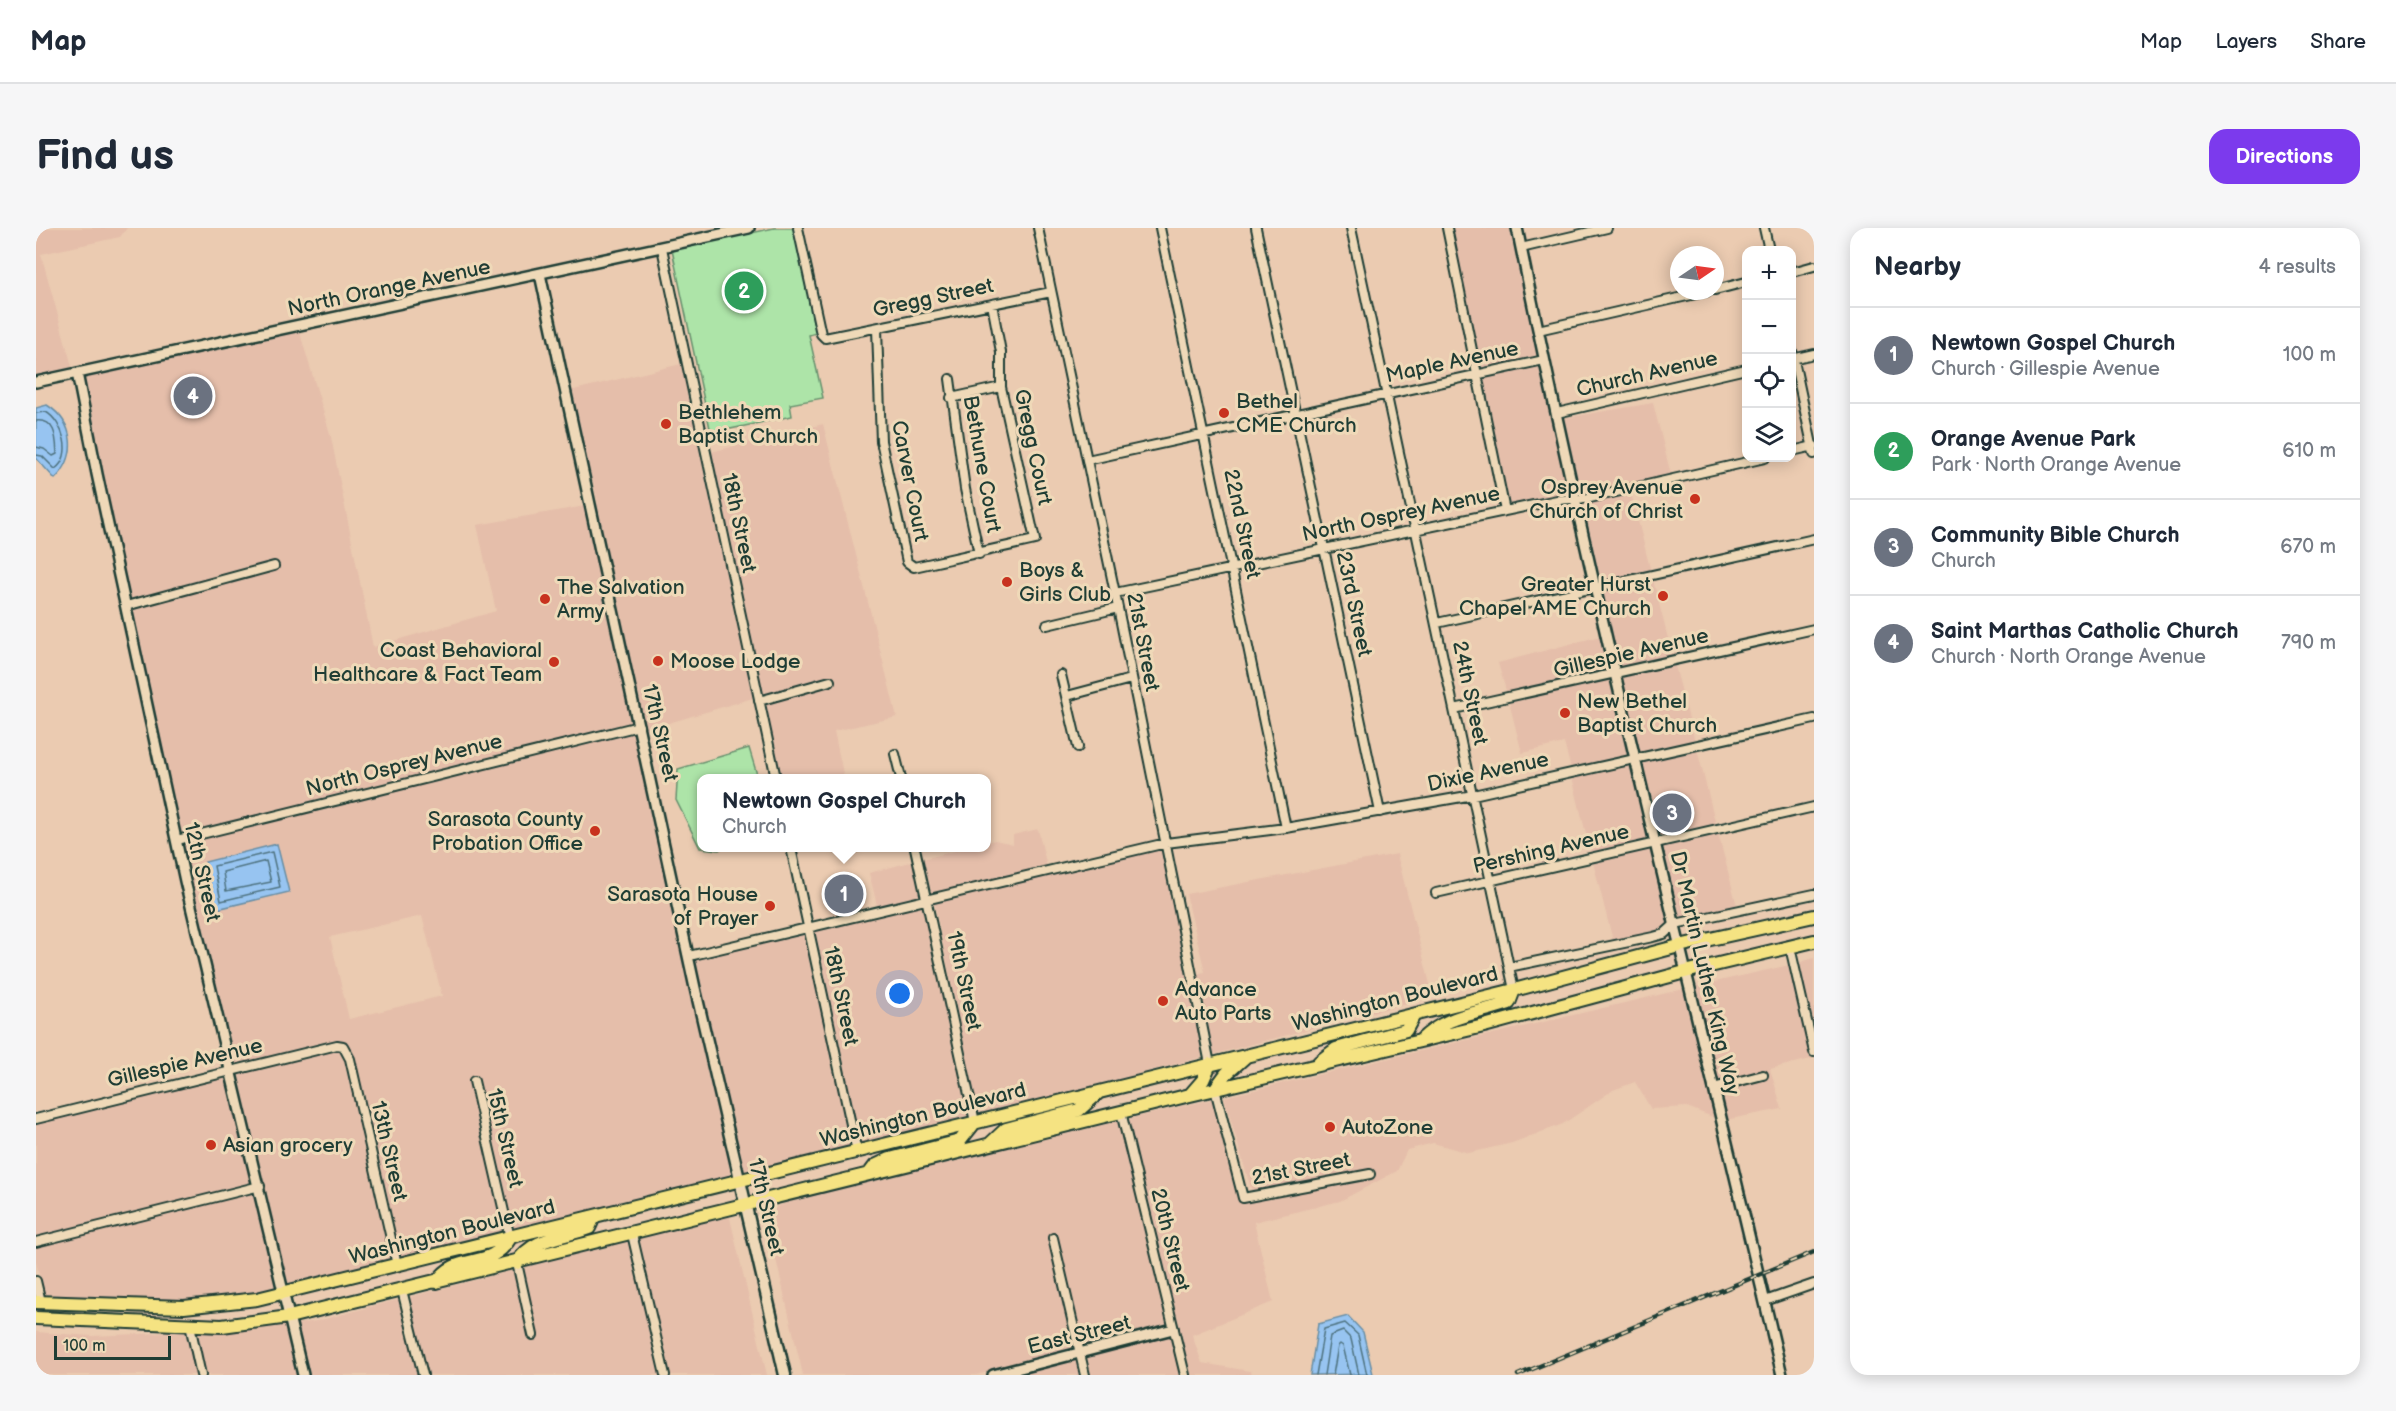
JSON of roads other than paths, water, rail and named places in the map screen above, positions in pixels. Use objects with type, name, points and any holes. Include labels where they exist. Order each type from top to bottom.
[{"type":"main road","name":"Washington Boulevard","points":[[39,1302],[184,1307],[219,1305],[284,1293],[1414,1015],[1679,946],[1814,916]]},
{"type":"main road","name":"Washington Boulevard","points":[[36,1318],[190,1325],[246,1324],[289,1317],[516,1263],[989,1144],[1420,1041],[1814,941]]},
{"type":"main road","points":[[1420,1041],[1434,1027],[1448,1020],[1509,1003],[1514,990]]},
{"type":"main road","points":[[1316,1065],[1336,1049],[1406,1030],[1414,1015]]},
{"type":"main road","points":[[1215,1089],[1226,1074],[1245,1056]]},
{"type":"main road","points":[[1190,1095],[1203,1080],[1210,1064]]},
{"type":"main road","points":[[989,1144],[1006,1129],[1079,1110],[1099,1092]]},
{"type":"main road","points":[[869,1175],[875,1166],[890,1159],[960,1141],[975,1122]]},
{"type":"main road","name":"17th Street","points":[[740,1181],[785,1375]]},
{"type":"main road","points":[[516,1263],[523,1252],[533,1244],[589,1228],[594,1217]]},
{"type":"main road","points":[[437,1282],[450,1267],[497,1254],[510,1238]]},
{"type":"street","name":"North Orange Avenue","points":[[36,382],[749,228]]},
{"type":"street","name":"Gregg Street","points":[[798,228],[823,337],[829,339],[1051,292]]},
{"type":"street","name":"21st Street","points":[[1038,228],[1115,593],[1210,1064]]},
{"type":"street","name":"22nd Street","points":[[1160,228],[1286,828]]},
{"type":"street","name":"23rd Street","points":[[1256,228],[1380,812]]},
{"type":"street","name":"24th Street","points":[[1351,228],[1514,990]]},
{"type":"street","points":[[1447,228],[1505,510]]},
{"type":"street","name":"Dr Martin Luther King Way","points":[[1517,228],[1614,676],[1657,844],[1685,972],[1782,1375]]},
{"type":"street","points":[[1521,248],[1607,228]]},
{"type":"street","points":[[1764,228],[1768,246]]},
{"type":"street","name":"18th Street","points":[[662,248],[775,774]]},
{"type":"street","points":[[1796,271],[1814,266]]},
{"type":"street","name":"17th Street","points":[[540,274],[740,1181]]},
{"type":"street","points":[[1724,288],[1742,283]]},
{"type":"street","name":"Maple Avenue","points":[[1538,330],[1670,300]]},
{"type":"street","name":"Gregg Court","points":[[980,554],[1035,540],[1001,387],[1001,352],[992,304]]},
{"type":"street","name":"Carver Court","points":[[877,329],[880,441],[907,562],[911,567],[980,554]]},
{"type":"street","points":[[1796,356],[1814,354]]},
{"type":"street","name":"Maple Avenue","points":[[1087,460],[1544,360]]},
{"type":"street","name":"Church Avenue","points":[[1557,413],[1742,370]]},
{"type":"street","name":"12th Street","points":[[77,374],[177,840],[303,1375]]},
{"type":"street","points":[[1796,374],[1813,449],[1796,451]]},
{"type":"street","name":"Bethune Court","points":[[950,379],[965,489],[980,554]]},
{"type":"street","points":[[951,398],[1001,387]]},
{"type":"street","name":"North Osprey Avenue","points":[[1115,593],[1505,510],[1557,500],[1590,498],[1748,462]]},
{"type":"street","points":[[1437,623],[1814,539]]},
{"type":"street","points":[[126,606],[274,566]]},
{"type":"street","points":[[1047,625],[1118,608]]},
{"type":"street","name":"Gillespie Avenue","points":[[1454,709],[1614,676],[1814,629]]},
{"type":"street","points":[[1061,675],[1078,747]]},
{"type":"street","points":[[1067,696],[1131,679]]},
{"type":"street","points":[[759,701],[830,681]]},
{"type":"street","name":"Dixie Avenue","points":[[1166,843],[1286,828],[1473,795],[1814,719]]},
{"type":"street","name":"North Osprey Avenue","points":[[177,840],[639,726]]},
{"type":"street","points":[[895,754],[900,774]]},
{"type":"street","name":"Pershing Avenue","points":[[1436,893],[1814,807]]},
{"type":"street","points":[[689,956],[1166,843]]},
{"type":"street","name":"18th Street","points":[[792,852],[857,1152]]},
{"type":"street","name":"19th Street","points":[[916,852],[975,1122]]},
{"type":"street","points":[[1509,967],[1664,934],[1675,924],[1690,920],[1814,894]]},
{"type":"street","points":[[1790,947],[1814,1052]]},
{"type":"street","name":"Gillespie Avenue","points":[[36,1119],[338,1045],[343,1046]]},
{"type":"street","name":"13th Street","points":[[343,1046],[350,1059],[397,1265]]},
{"type":"street","points":[[1713,1088],[1763,1076]]},
{"type":"street","name":"15th Street","points":[[474,1081],[510,1238]]},
{"type":"street","name":"21st Street","points":[[1215,1089],[1243,1198],[1371,1174]]},
{"type":"street","name":"20th Street","points":[[1121,1112],[1185,1375]]},
{"type":"street","points":[[36,1242],[260,1186]]},
{"type":"street","points":[[632,1234],[665,1375]]},
{"type":"street","points":[[1053,1238],[1085,1375]]},
{"type":"street","points":[[516,1263],[533,1335]]},
{"type":"street","points":[[36,1281],[39,1302]]},
{"type":"street","points":[[1765,1301],[1814,1284]]},
{"type":"street","points":[[402,1290],[423,1375]]},
{"type":"street","points":[[190,1325],[201,1375]]},
{"type":"street","name":"East Street","points":[[993,1375],[1173,1329]]},
{"type":"water","points":[[47,405],[63,421],[70,440],[67,460],[55,479],[36,458],[36,408]]},
{"type":"water","points":[[277,844],[289,892],[217,909],[205,862]]},
{"type":"water","points":[[1348,1316],[1363,1332],[1373,1374],[1310,1375],[1318,1324]]},
{"type":"railway","points":[[1518,1375],[1814,1252]]},
{"type":"place","name":"Orange Avenue Park","points":[[744,291]]},
{"type":"place","name":"Saint Marthas Catholic Church","points":[[193,396]]},
{"type":"place","name":"Bethel CME Church","points":[[1224,413]]},
{"type":"place","name":"Bethlehem Baptist Church","points":[[666,424]]},
{"type":"place","name":"Osprey Avenue Church of Christ","points":[[1695,499]]},
{"type":"place","name":"Boys & Girls Club","points":[[1007,582]]},
{"type":"place","name":"Greater Hurst Chapel AME Church","points":[[1663,596]]},
{"type":"place","name":"The Salvation Army","points":[[545,599]]},
{"type":"place","name":"Moose Lodge","points":[[658,661]]},
{"type":"place","name":"Coast Behavioral Healthcare & Fact Team","points":[[554,662]]},
{"type":"place","name":"New Bethel Baptist Church","points":[[1565,713]]},
{"type":"place","name":"Community Bible Church","points":[[1672,813]]},
{"type":"place","name":"Sarasota County Probation Office","points":[[595,831]]},
{"type":"place","name":"Newtown Gospel Church","points":[[844,894]]},
{"type":"place","name":"Sarasota House of Prayer","points":[[770,906]]},
{"type":"place","name":"Advance Auto Parts","points":[[1163,1001]]},
{"type":"place","name":"AutoZone","points":[[1330,1127]]},
{"type":"place","name":"Asian grocery","points":[[211,1145]]}]
